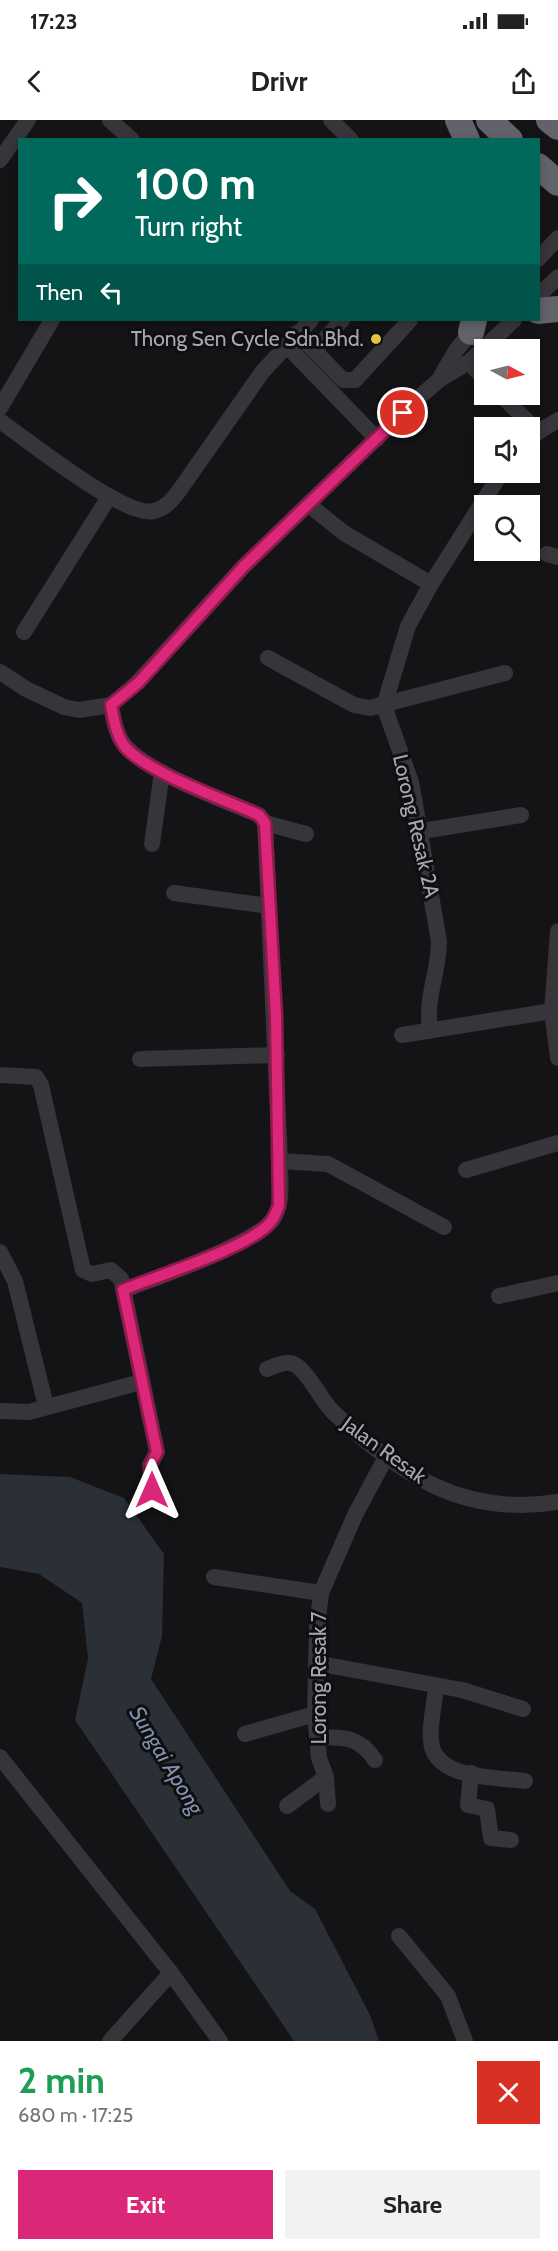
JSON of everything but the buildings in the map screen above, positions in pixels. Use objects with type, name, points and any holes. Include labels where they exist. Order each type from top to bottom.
[{"type":"highway","points":[[458,120],[465,138]]},
{"type":"highway","points":[[489,120],[508,138]]},
{"type":"highway","points":[[549,120],[558,127]]},
{"type":"highway","points":[[540,168],[558,183]]},
{"type":"highway","points":[[540,311],[558,309]]},
{"type":"street","points":[[0,159],[28,120]]},
{"type":"street","points":[[110,120],[130,138]]},
{"type":"street","points":[[333,121],[349,138]]},
{"type":"street","points":[[540,257],[558,238]]},
{"type":"street","points":[[540,294],[558,277]]},
{"type":"street","points":[[0,408],[51,321]]},
{"type":"street","points":[[0,421],[109,497],[134,508],[153,511],[166,506],[262,371],[310,321]]},
{"type":"street","points":[[315,350],[341,321]]},
{"type":"street","points":[[292,339],[315,350],[344,380],[355,380],[409,321]]},
{"type":"street","points":[[439,380],[470,362],[513,321]]},
{"type":"street","points":[[0,672],[33,693],[64,707],[79,710],[111,705],[138,683],[244,566],[439,380],[476,324]]},
{"type":"street","points":[[292,339],[377,439]]},
{"type":"street","points":[[470,362],[474,367]]},
{"type":"street","points":[[509,405],[519,417]]},
{"type":"street","points":[[540,432],[558,420]]},
{"type":"street","points":[[384,706],[408,626],[431,584],[495,483]]},
{"type":"street","points":[[24,632],[109,497]]},
{"type":"street","points":[[309,505],[344,534],[431,584]]},
{"type":"street","points":[[268,658],[354,705],[370,708],[505,673]]},
{"type":"street","points":[[111,705],[116,729],[128,750],[162,772],[259,815],[265,823],[280,1161],[279,1205],[275,1217],[268,1226],[243,1241],[123,1290]]},
{"type":"street","name":"Lorong Resak 2A","points":[[384,706],[411,782],[422,831],[439,941],[439,958],[428,1002],[430,1031]]},
{"type":"street","points":[[152,844],[162,772]]},
{"type":"street","points":[[422,831],[521,815]]},
{"type":"street","points":[[265,823],[306,834]]},
{"type":"street","points":[[174,893],[269,906]]},
{"type":"street","points":[[558,934],[552,1011],[558,1058]]},
{"type":"street","points":[[402,1035],[552,1011]]},
{"type":"street","points":[[140,1059],[277,1055]]},
{"type":"street","points":[[0,1075],[36,1077],[41,1085],[83,1270],[92,1274],[106,1270],[114,1272],[121,1279],[157,1452],[150,1465],[152,1490]]},
{"type":"street","points":[[466,1170],[558,1143]]},
{"type":"street","points":[[280,1161],[328,1164],[444,1227]]},
{"type":"street","points":[[0,1252],[15,1281],[46,1406]]},
{"type":"street","points":[[499,1296],[558,1282]]},
{"type":"street","name":"Jalan Resak","points":[[267,1368],[285,1362],[297,1366],[332,1411],[386,1457],[443,1492],[468,1500],[519,1506],[558,1502]]},
{"type":"street","points":[[0,1411],[8,1414],[29,1412],[141,1382]]},
{"type":"street","name":"Lorong Resak 7","points":[[328,1804],[326,1777],[321,1769],[315,1714],[321,1593],[355,1515],[386,1457]]},
{"type":"street","points":[[214,1577],[321,1593]]},
{"type":"street","points":[[316,1663],[462,1690],[522,1709]]},
{"type":"street","points":[[436,1686],[430,1741],[437,1760],[445,1766],[471,1773],[525,1781]]},
{"type":"street","points":[[245,1734],[315,1714]]},
{"type":"street","points":[[317,1738],[339,1736],[357,1740],[375,1760]]},
{"type":"street","points":[[0,1757],[171,1973],[220,2041]]},
{"type":"street","points":[[471,1773],[468,1805],[487,1809],[491,1838],[511,1840]]},
{"type":"street","points":[[287,1806],[326,1777]]},
{"type":"street","points":[[399,1936],[448,1996],[465,2041]]},
{"type":"street","points":[[110,2041],[171,1973]]},
{"type":"water","name":"Sungai Apong","points":[[0,1474],[70,1477],[124,1498],[164,1554],[162,1636],[151,1679],[290,1891],[315,1909],[370,2015],[379,2041],[294,2041],[75,1720],[88,1659],[82,1603],[39,1574],[0,1567]]},
{"type":"place","name":"Thong Sen Cycle Sdn.Bhd.","points":[[376,339]]},
{"type":"route","points":[[152,1490],[150,1465],[157,1452],[123,1290],[248,1239],[268,1226],[275,1217],[279,1205],[280,1161],[276,1016],[263,819],[259,815],[162,772],[128,750],[116,729],[111,705],[138,683],[244,566],[403,413]]}]
